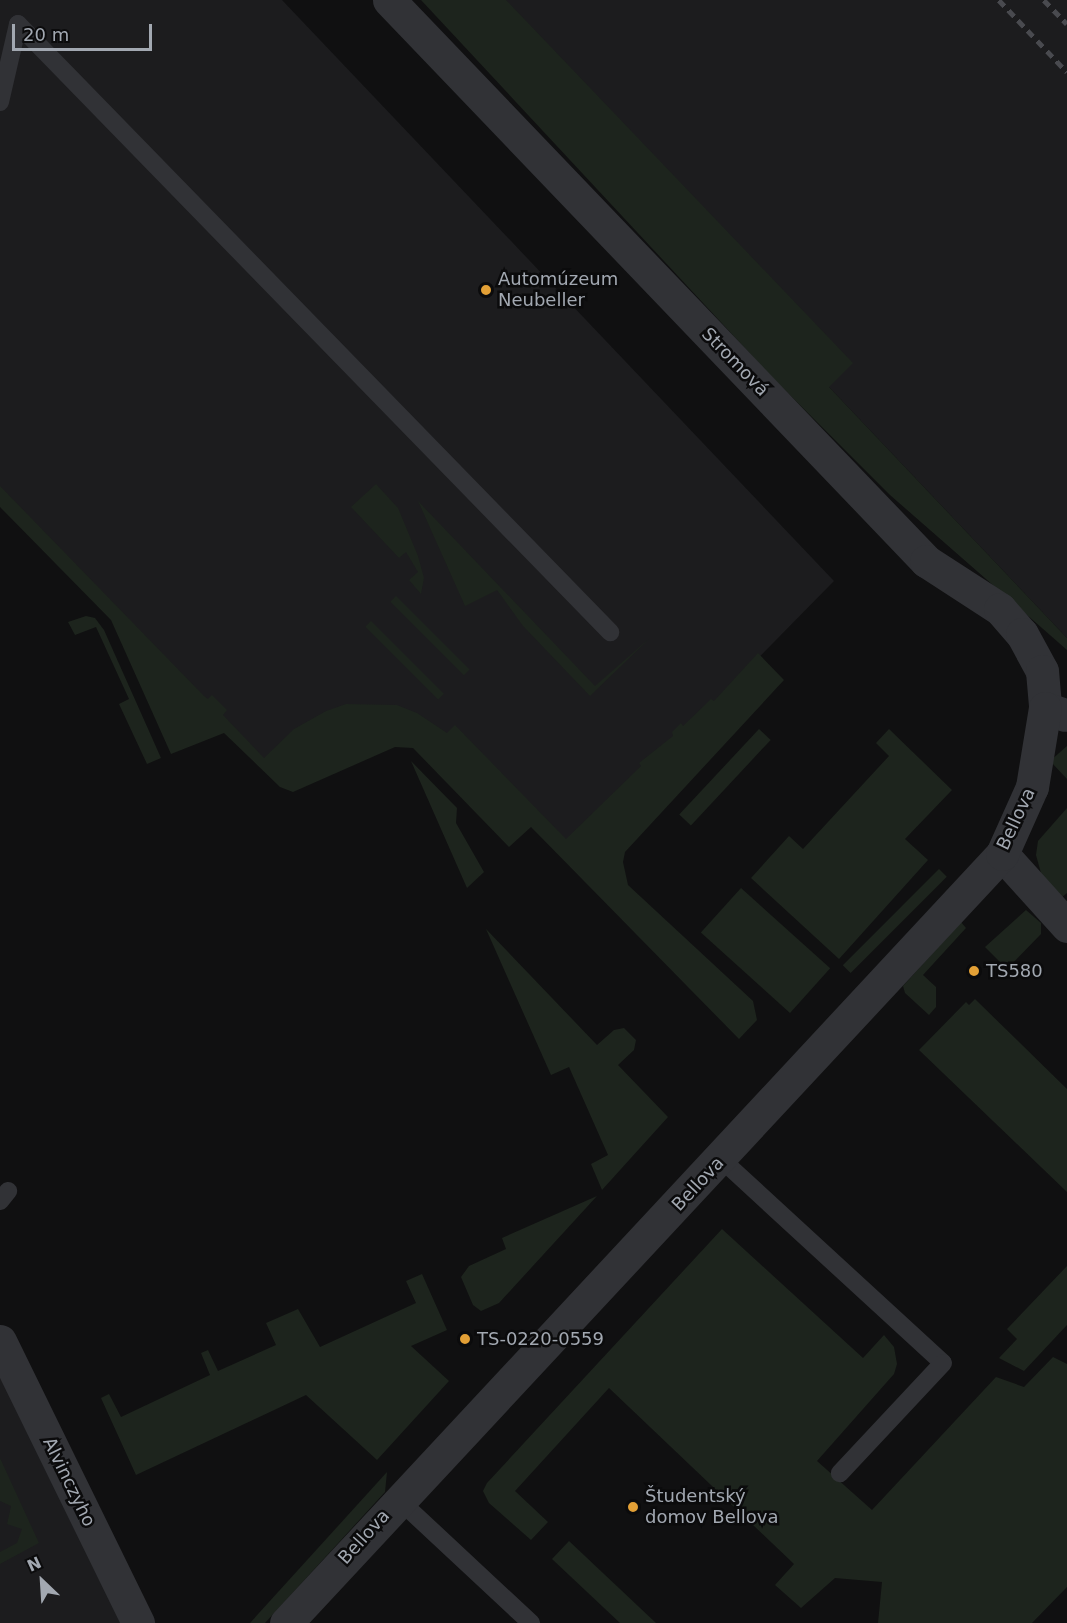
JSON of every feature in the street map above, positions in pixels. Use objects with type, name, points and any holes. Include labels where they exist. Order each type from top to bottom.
[{"type":"street","name":"Stromová","points":[[389,0],[926,561],[1000,609],[1022,634],[1042,671],[1056,712]]},
{"type":"street","name":"Bellova","points":[[286,1623],[398,1499],[721,1159],[1002,854],[1032,787],[1056,712]]},
{"type":"street","points":[[1002,854],[1067,926]]},
{"type":"street","name":"Alvinczyho","points":[[0,1341],[138,1623]]},
{"type":"lane","points":[[0,102],[18,24],[610,632]]},
{"type":"lane","points":[[721,1159],[944,1363],[840,1473]]},
{"type":"lane","points":[[398,1499],[531,1623]]},
{"type":"shaded area","points":[[0,0],[282,0],[834,581],[565,855],[424,732],[269,768],[0,494]]},
{"type":"shaded area","points":[[421,0],[506,0],[853,363],[829,387],[1067,638],[1067,650],[890,495],[771,376]]},
{"type":"shaded area","points":[[462,0],[1067,0],[1067,638],[829,387]]},
{"type":"shaded area","points":[[376,484],[398,508],[418,556],[424,578],[421,594],[409,580],[418,572],[406,552],[399,558],[351,507]]},
{"type":"shaded area","points":[[0,486],[204,696],[208,699],[212,695],[227,710],[223,715],[264,758],[294,729],[326,711],[346,704],[397,705],[417,713],[447,733],[455,725],[566,839],[641,766],[639,763],[673,736],[672,732],[681,723],[683,726],[711,699],[714,701],[758,653],[784,680],[625,852],[623,862],[628,885],[753,1001],[757,1020],[739,1039],[531,827],[509,847],[413,748],[395,747],[293,792],[280,787],[224,733],[171,754],[111,620],[0,507]]},
{"type":"shaded area","points":[[418,501],[595,686],[651,637],[590,696],[523,626],[497,590],[465,606]]},
{"type":"shaded area","points":[[396,596],[470,670],[464,675],[390,602]]},
{"type":"shaded area","points":[[86,616],[95,618],[104,630],[161,758],[147,764],[119,704],[129,699],[96,627],[75,635],[68,622]]},
{"type":"shaded area","points":[[371,621],[444,694],[438,699],[365,627]]},
{"type":"shaded area","points":[[759,729],[771,740],[691,825],[679,815]]},
{"type":"shaded area","points":[[889,729],[952,790],[905,839],[928,860],[839,959],[751,878],[789,836],[803,849],[889,756],[876,743]]},
{"type":"shaded area","points":[[1067,746],[1067,779],[1050,761]]},
{"type":"shaded area","points":[[411,761],[457,808],[456,823],[484,872],[467,888]]},
{"type":"shaded area","points":[[1067,808],[1067,893],[1060,899],[1041,873],[1036,855],[1038,841]]},
{"type":"shaded area","points":[[939,869],[947,877],[851,973],[843,965]]},
{"type":"shaded area","points":[[741,888],[830,968],[790,1013],[701,933]]},
{"type":"shaded area","points":[[1026,910],[1041,923],[1041,934],[1007,969],[985,947]]},
{"type":"shaded area","points":[[961,922],[966,928],[923,975],[936,987],[936,1007],[929,1015],[905,993],[903,986]]},
{"type":"shaded area","points":[[486,929],[597,1045],[614,1030],[624,1028],[636,1040],[634,1050],[618,1065],[668,1117],[602,1190],[591,1164],[608,1155],[569,1067],[551,1075]]},
{"type":"shaded area","points":[[975,999],[1067,1089],[1067,1192],[919,1050],[966,1002],[969,1005]]},
{"type":"shaded area","points":[[597,1196],[499,1303],[481,1311],[473,1305],[461,1277],[469,1266],[506,1249],[502,1238]]},
{"type":"shaded area","points":[[722,1229],[863,1358],[884,1335],[894,1347],[897,1364],[894,1374],[817,1461],[872,1510],[996,1377],[1024,1387],[1053,1357],[1067,1364],[1067,1587],[1032,1623],[878,1623],[882,1582],[835,1578],[801,1608],[775,1585],[794,1564],[609,1388],[515,1491],[548,1522],[531,1540],[489,1503],[483,1491],[487,1483]]},
{"type":"shaded area","points":[[1067,1266],[1067,1325],[1024,1371],[999,1358],[1017,1339],[1007,1329]]},
{"type":"shaded area","points":[[422,1274],[447,1330],[411,1346],[449,1381],[377,1460],[306,1395],[136,1475],[101,1398],[109,1394],[121,1417],[210,1375],[201,1353],[208,1350],[218,1371],[276,1345],[266,1323],[298,1309],[320,1347],[416,1303],[406,1281]]},
{"type":"shaded area","points":[[0,1343],[139,1623],[0,1623]]},
{"type":"shaded area","points":[[0,1458],[39,1543],[0,1564],[0,1552],[17,1543],[22,1529],[7,1524],[11,1506],[0,1501]]},
{"type":"shaded area","points":[[387,1472],[385,1492],[265,1623],[250,1623]]},
{"type":"shaded area","points":[[569,1541],[656,1623],[620,1623],[552,1559]]},
{"type":"railway","points":[[999,0],[1067,72]]},
{"type":"railway","points":[[1044,0],[1067,24]]},
{"type":"place","name":"Automúzeum Neubeller","points":[[486,290]]},
{"type":"place","name":"TS580","points":[[974,971]]},
{"type":"place","name":"TS-0220-0559","points":[[465,1339]]},
{"type":"place","name":"Študentský domov Bellova","points":[[633,1507]]}]
